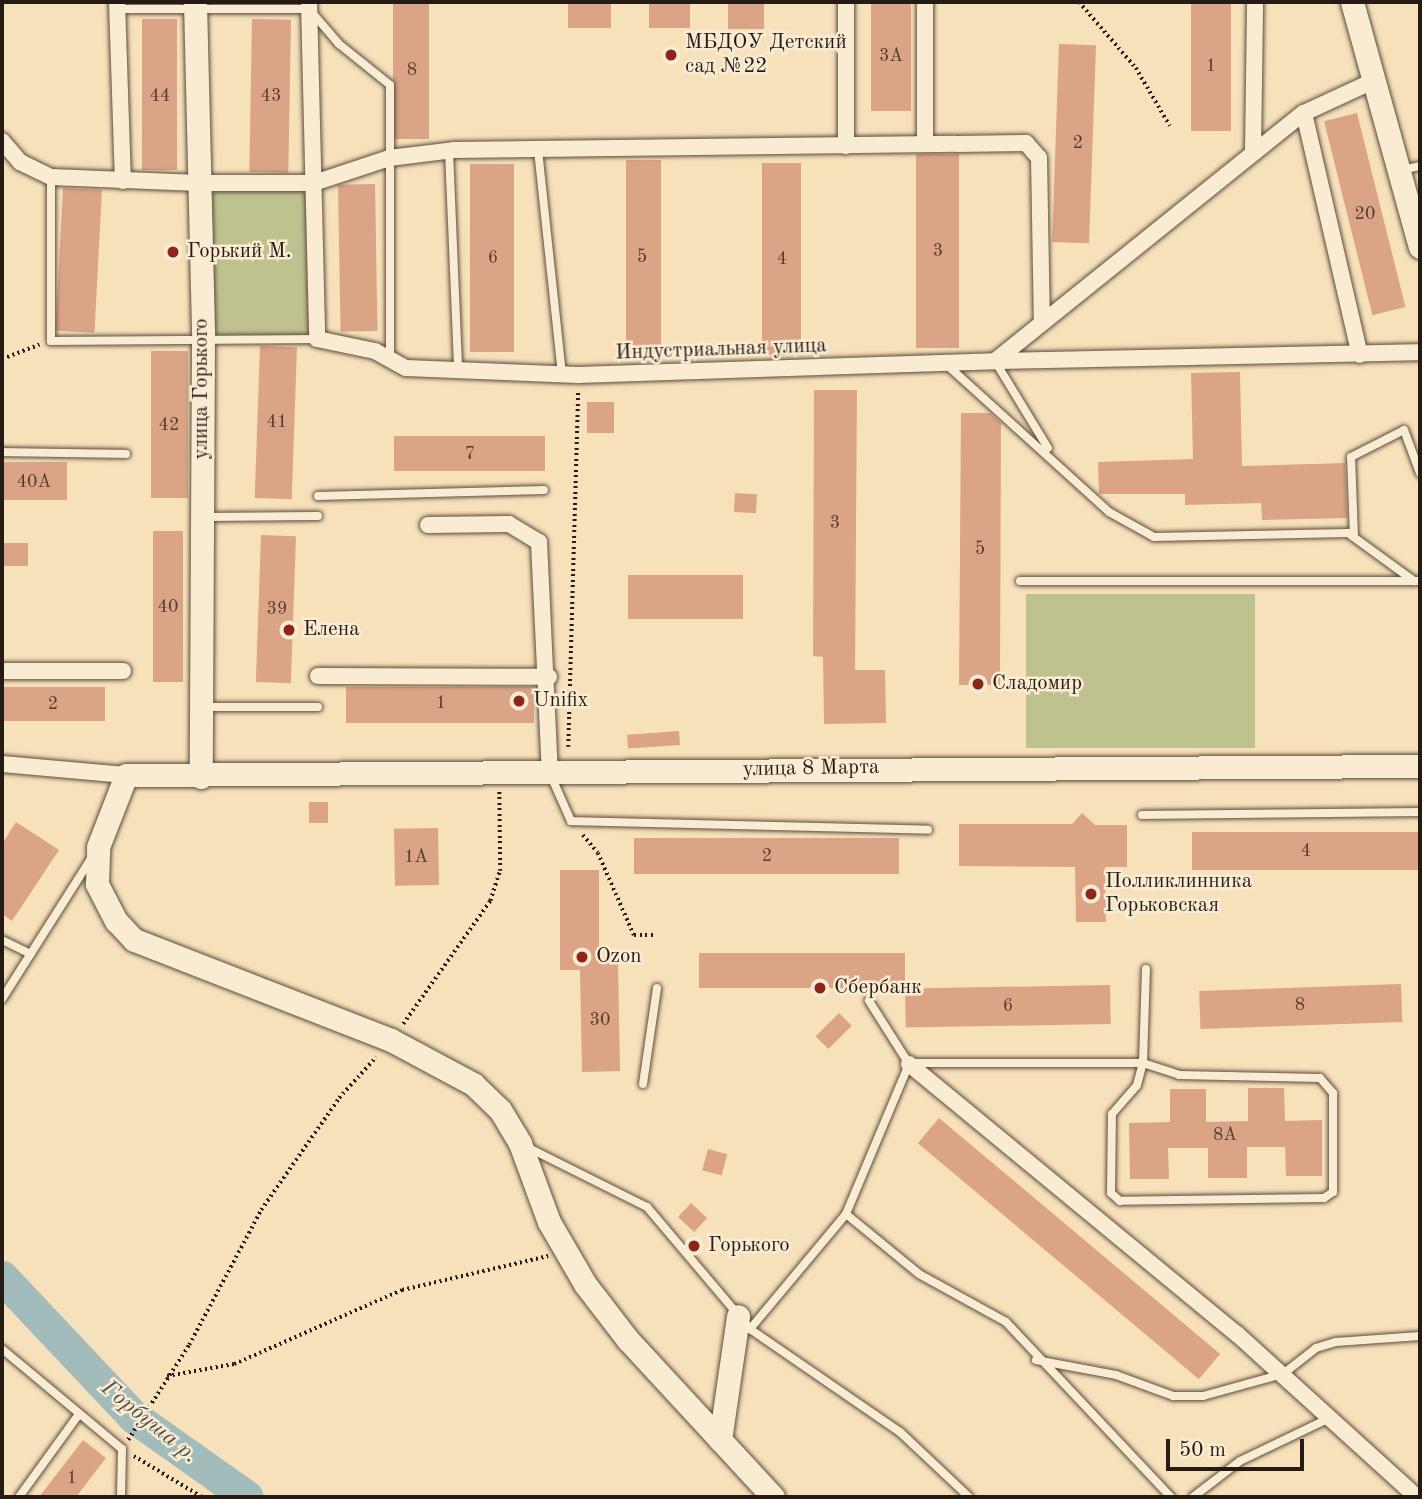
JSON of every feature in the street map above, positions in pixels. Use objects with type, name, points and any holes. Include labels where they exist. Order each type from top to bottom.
[{"type":"street","points":[[846,2],[846,146]]},
{"type":"street","points":[[925,2],[925,143]]},
{"type":"street","points":[[1253,152],[1255,2]]},
{"type":"street","points":[[1352,2],[1375,80],[1410,168],[1420,247]]},
{"type":"street","points":[[117,5],[123,181]]},
{"type":"street","name":"улица Горького","points":[[195,5],[203,339],[201,777]]},
{"type":"street","points":[[309,5],[317,339]]},
{"type":"street","points":[[995,361],[1304,113],[1375,80]]},
{"type":"street","points":[[1304,113],[1360,355]]},
{"type":"street","points":[[2,141],[20,162],[51,177],[199,184],[313,183],[389,158],[449,151],[1026,143],[1039,158],[1042,322]]},
{"type":"street","name":"Индустриальная улица","points":[[317,339],[390,359],[407,368],[570,375],[995,361],[1420,352]]},
{"type":"street","points":[[428,525],[509,524],[539,542],[558,772]]},
{"type":"street","points":[[2,671],[123,671]]},
{"type":"street","points":[[318,676],[549,677]]},
{"type":"street","points":[[2,764],[126,775],[97,847],[97,884],[105,906],[134,940],[391,1041],[474,1084],[500,1110],[520,1143],[567,1252],[628,1340],[774,1497]]},
{"type":"street","name":"улица 8 Марта","points":[[126,775],[201,777],[499,772],[1420,766]]},
{"type":"street","points":[[909,1063],[1283,1374],[1418,1497]]},
{"type":"street","points":[[720,1440],[744,1323]]},
{"type":"lane","points":[[117,5],[309,5],[339,44],[390,85],[390,359]]},
{"type":"lane","points":[[538,150],[570,375]]},
{"type":"lane","points":[[449,151],[458,370]]},
{"type":"lane","points":[[51,177],[51,341],[317,339]]},
{"type":"lane","points":[[995,361],[1050,454]]},
{"type":"lane","points":[[945,363],[1050,454],[1109,512],[1154,537],[1354,537],[1417,581]]},
{"type":"lane","points":[[1354,537],[1351,457],[1404,430],[1420,472]]},
{"type":"lane","points":[[2,452],[126,454]]},
{"type":"lane","points":[[318,496],[544,490]]},
{"type":"lane","points":[[201,517],[318,516]]},
{"type":"lane","points":[[1020,581],[1417,581]]},
{"type":"lane","points":[[201,707],[318,707]]},
{"type":"lane","points":[[558,772],[571,821],[928,830]]},
{"type":"lane","points":[[1142,814],[1420,812]]},
{"type":"lane","points":[[2,999],[97,847]]},
{"type":"lane","points":[[2,954],[5,942],[31,954]]},
{"type":"lane","points":[[909,1063],[1143,1062],[1179,1075],[1320,1078],[1333,1093],[1333,1192],[1324,1198],[1120,1201],[1111,1193],[1112,1114],[1137,1084],[1143,1062],[1146,969]]},
{"type":"lane","points":[[643,1084],[657,988]]},
{"type":"lane","points":[[869,1001],[909,1063]]},
{"type":"lane","points":[[744,1323],[846,1214],[909,1063]]},
{"type":"lane","points":[[520,1143],[646,1207],[744,1323],[900,1432],[969,1497]]},
{"type":"lane","points":[[846,1214],[919,1274],[1006,1322],[1036,1360],[1171,1497]]},
{"type":"lane","points":[[1036,1360],[1116,1376],[1173,1396],[1243,1388],[1283,1374],[1316,1348],[1336,1342],[1420,1336]]},
{"type":"lane","points":[[2,1349],[122,1449],[121,1497]]},
{"type":"lane","points":[[19,1497],[79,1414]]},
{"type":"lane","points":[[1193,1497],[1240,1461],[1333,1417]]},
{"type":"path","points":[[1079,2],[1136,68],[1170,127]]},
{"type":"path","points":[[2,359],[51,341]]},
{"type":"path","points":[[558,772],[570,375]]},
{"type":"path","points":[[202,1497],[122,1449],[261,1210],[338,1098],[391,1041],[490,901],[500,871],[499,772]]},
{"type":"path","points":[[571,821],[598,853],[634,935],[655,935]]},
{"type":"path","points":[[166,1376],[234,1364],[309,1325],[402,1290],[567,1252]]},
{"type":"green space","points":[[314,183],[317,339],[202,341],[199,185]]},
{"type":"green space","points":[[1026,594],[1255,594],[1255,748],[1026,748]]},
{"type":"building","points":[[393,2],[429,2],[429,139],[393,139]]},
{"type":"building","points":[[568,2],[611,2],[611,28],[568,28]]},
{"type":"building","points":[[649,2],[690,2],[690,28],[649,28]]},
{"type":"building","points":[[728,2],[764,2],[764,29],[728,29]]},
{"type":"building","points":[[871,2],[911,2],[911,111],[871,111]]},
{"type":"building","points":[[1191,2],[1231,2],[1231,131],[1191,131]]},
{"type":"building","points":[[142,19],[177,19],[177,170],[142,170]]},
{"type":"building","points":[[252,19],[291,20],[288,173],[249,172]]},
{"type":"building","points":[[1059,44],[1096,45],[1089,243],[1052,242]]},
{"type":"building","points":[[1357,113],[1405,307],[1372,315],[1324,121]]},
{"type":"building","points":[[916,154],[959,154],[959,348],[916,348]]},
{"type":"building","points":[[626,160],[661,160],[661,353],[626,353]]},
{"type":"building","points":[[762,163],[801,163],[801,355],[762,355]]},
{"type":"building","points":[[470,164],[514,164],[514,352],[470,352]]},
{"type":"building","points":[[375,184],[378,331],[341,332],[338,185]]},
{"type":"building","points":[[63,188],[102,190],[94,333],[56,331]]},
{"type":"building","points":[[260,346],[297,347],[292,499],[255,498]]},
{"type":"building","points":[[151,351],[188,351],[188,498],[151,498]]},
{"type":"building","points":[[1240,372],[1242,466],[1345,463],[1347,518],[1262,520],[1261,503],[1185,505],[1185,494],[1099,494],[1098,462],[1193,459],[1191,373]]},
{"type":"building","points":[[814,390],[857,390],[855,670],[885,670],[886,723],[824,724],[823,657],[813,656]]},
{"type":"building","points":[[587,402],[614,402],[614,433],[587,433]]},
{"type":"building","points":[[961,413],[990,413],[1001,423],[1000,685],[959,685]]},
{"type":"building","points":[[394,436],[545,436],[545,471],[394,471]]},
{"type":"building","points":[[2,462],[67,462],[67,500],[2,500]]},
{"type":"building","points":[[735,493],[757,494],[756,513],[734,512]]},
{"type":"building","points":[[153,531],[183,531],[183,682],[153,682]]},
{"type":"building","points":[[261,535],[296,536],[291,683],[256,682]]},
{"type":"building","points":[[3,543],[28,543],[28,566],[3,566]]},
{"type":"building","points":[[628,575],[743,575],[743,619],[628,619]]},
{"type":"building","points":[[2,687],[105,687],[105,721],[2,721]]},
{"type":"building","points":[[346,687],[534,687],[534,723],[346,723]]},
{"type":"building","points":[[679,731],[680,745],[628,749],[627,735]]},
{"type":"building","points":[[309,802],[328,802],[328,823],[309,823]]},
{"type":"building","name":"Полликлинника Горьковская","points":[[1082,813],[1095,825],[1127,825],[1127,867],[1105,867],[1106,922],[1076,922],[1075,867],[959,866],[959,824],[1072,824]]},
{"type":"building","points":[[16,822],[59,850],[12,921],[2,914],[2,844]]},
{"type":"building","points":[[438,828],[439,885],[395,886],[394,829]]},
{"type":"building","points":[[1192,832],[1420,832],[1420,870],[1192,870]]},
{"type":"building","points":[[634,838],[899,838],[899,874],[634,874]]},
{"type":"building","points":[[560,870],[599,870],[599,960],[618,960],[620,1071],[582,1072],[580,970],[560,970]]},
{"type":"building","points":[[699,953],[905,953],[905,988],[699,988]]},
{"type":"building","points":[[1401,984],[1402,1022],[1200,1029],[1199,991]]},
{"type":"building","points":[[1110,985],[1111,1024],[906,1028],[905,989]]},
{"type":"building","points":[[839,1013],[852,1026],[828,1049],[816,1036]]},
{"type":"building","points":[[1248,1088],[1284,1088],[1285,1121],[1322,1120],[1322,1176],[1286,1176],[1285,1147],[1247,1147],[1247,1178],[1208,1178],[1208,1148],[1168,1148],[1169,1179],[1130,1179],[1129,1123],[1170,1122],[1170,1089],[1206,1089],[1206,1122],[1248,1121]]},
{"type":"building","points":[[939,1118],[1220,1354],[1199,1379],[918,1143]]},
{"type":"building","points":[[708,1149],[727,1154],[722,1175],[702,1170]]},
{"type":"building","points":[[691,1203],[707,1218],[694,1232],[678,1217]]},
{"type":"building","points":[[83,1440],[106,1458],[76,1497],[39,1497]]},
{"type":"waterway","name":"Горбуша р.","points":[[2,1277],[134,1417],[247,1497]]},
{"type":"place","name":"МБДОУ Детский сад №22","points":[[671,55]]},
{"type":"place","name":"Горький М.","points":[[173,252]]},
{"type":"place","name":"Елена","points":[[289,630]]},
{"type":"place","name":"Сладомир","points":[[978,684]]},
{"type":"place","name":"Unifix","points":[[519,701]]},
{"type":"place","name":"Полликлинника Горьковская","points":[[1091,894]]},
{"type":"place","name":"Ozon","points":[[582,957]]},
{"type":"place","name":"Сбербанк","points":[[820,988]]},
{"type":"place","name":"Горького","points":[[694,1246]]}]
